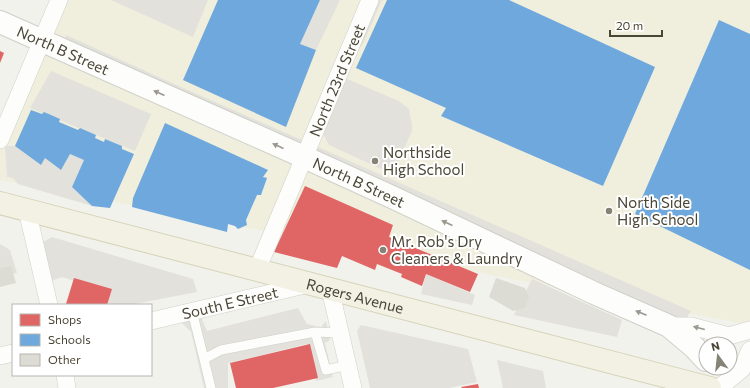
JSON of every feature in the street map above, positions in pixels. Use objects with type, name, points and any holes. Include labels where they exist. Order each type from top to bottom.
[{"type":"main road","name":"Rogers Avenue","points":[[0,204],[257,270],[670,382],[710,388]]},
{"type":"street","points":[[0,140],[60,0]]},
{"type":"street","name":"North 23rd Street","points":[[257,270],[370,0]]},
{"type":"street","name":"North B Street","points":[[0,22],[304,157],[594,293],[669,326],[698,351]]},
{"type":"street","points":[[27,210],[49,304]]},
{"type":"street","name":"South E Street","points":[[152,321],[309,284]]},
{"type":"street","points":[[330,290],[354,388]]},
{"type":"street","points":[[669,326],[691,326],[729,336],[750,330]]},
{"type":"street","points":[[714,376],[718,388],[742,369],[750,350]]},
{"type":"street","points":[[0,356],[12,353]]},
{"type":"street","points":[[65,376],[67,388]]},
{"type":"lane","points":[[192,311],[211,388]]},
{"type":"lane","points":[[204,359],[221,350],[315,332],[340,333]]},
{"type":"lane","points":[[315,332],[326,370],[348,365]]},
{"type":"shaded area","name":"North Side High School","points":[[61,0],[750,0],[750,325],[0,180],[0,141]]},
{"type":"shaded area","points":[[111,0],[208,0],[193,37]]},
{"type":"shaded area","points":[[320,0],[340,0],[316,50],[300,44]]},
{"type":"shaded area","points":[[368,0],[382,0],[362,46],[348,49]]},
{"type":"shaded area","points":[[66,35],[691,311],[685,321],[64,41]]},
{"type":"shaded area","points":[[51,71],[151,114],[135,151],[30,108]]},
{"type":"shaded area","points":[[347,79],[399,101],[409,109],[412,131],[398,162],[401,178],[329,145],[322,132],[331,105]]},
{"type":"shaded area","points":[[5,146],[15,146],[41,165],[45,158],[61,170],[70,154],[84,160],[72,187],[92,206],[18,184],[13,178],[7,177]]},
{"type":"shaded area","points":[[52,237],[193,279],[197,292],[134,304],[107,304],[109,292],[62,277],[48,282],[43,242]]},
{"type":"shaded area","points":[[0,244],[10,250],[17,273],[0,277]]},
{"type":"shaded area","points":[[426,274],[475,295],[472,305],[421,294]]},
{"type":"shaded area","points":[[532,279],[622,320],[617,337],[514,315]]},
{"type":"shaded area","points":[[298,308],[307,324],[321,327],[326,321],[330,340],[325,343],[333,377],[316,381],[307,344],[228,363],[228,388],[204,388],[191,332],[181,322],[201,317],[207,331]]},
{"type":"shaded area","points":[[361,325],[468,349],[477,382],[449,388],[370,388],[357,331]]},
{"type":"shaded area","points":[[497,360],[543,371],[546,388],[503,388]]},
{"type":"building: Shops","points":[[0,51],[4,53],[0,63]]},
{"type":"building: Shops","points":[[305,186],[393,225],[389,237],[478,274],[470,292],[426,274],[422,286],[401,277],[402,274],[377,264],[375,270],[342,256],[337,268],[274,252]]},
{"type":"building: Shops","points":[[74,278],[112,289],[107,304],[66,304]]},
{"type":"building: Shops","points":[[310,344],[318,378],[273,388],[236,388],[230,363]]},
{"type":"building: Shops","points":[[478,384],[479,388],[461,387]]},
{"type":"building: Schools","points":[[218,0],[320,0],[300,44],[316,50],[286,127],[183,80]]},
{"type":"building: Schools","points":[[387,0],[509,0],[655,67],[603,186],[441,116],[446,108],[356,68]]},
{"type":"building: Schools","points":[[719,20],[750,34],[750,270],[635,214]]},
{"type":"building: Schools","points":[[31,110],[42,114],[44,112],[60,119],[59,122],[78,130],[80,128],[96,135],[95,138],[104,142],[105,139],[122,146],[122,149],[134,154],[110,208],[92,206],[72,187],[84,160],[70,154],[61,170],[45,158],[41,165],[15,146]]},
{"type":"building: Schools","points":[[165,123],[268,170],[263,177],[267,178],[261,195],[257,195],[246,220],[247,225],[238,229],[235,226],[228,224],[227,232],[132,207],[133,198]]},
{"type":"building: Other","points":[[11,266],[16,283],[0,287],[0,268]]},
{"type":"building: Other","points":[[496,278],[525,288],[529,298],[525,308],[513,311],[489,297]]},
{"type":"place","name":"Northside High School","points":[[375,161]]},
{"type":"place","name":"North Side High School","points":[[609,211]]},
{"type":"place","name":"Mr. Rob's Dry Cleaners & Laundry","points":[[383,250]]}]
